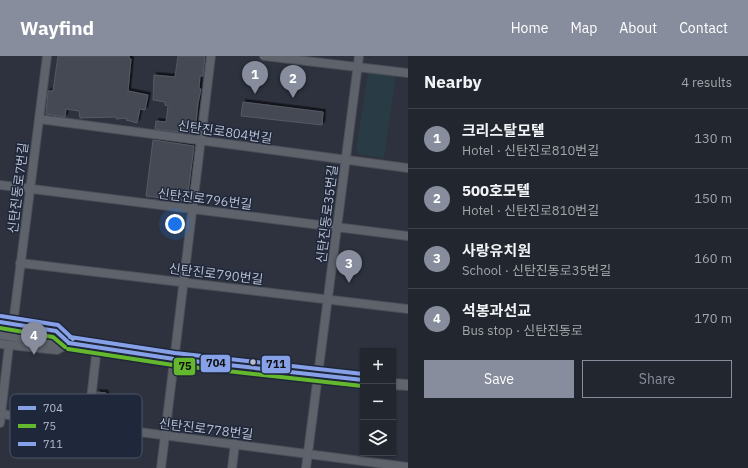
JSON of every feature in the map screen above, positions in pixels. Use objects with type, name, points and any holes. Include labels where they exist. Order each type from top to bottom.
[{"type":"main road","points":[[0,334],[174,359],[360,380]]},
{"type":"main road","points":[[396,384],[408,385]]},
{"type":"street","name":"신탄진동로7번길","points":[[13,324],[47,56]]},
{"type":"street","points":[[161,468],[211,56]]},
{"type":"street","points":[[264,56],[408,73]]},
{"type":"street","name":"신탄진동로35번길","points":[[306,468],[360,56]]},
{"type":"street","name":"신탄진로804번길","points":[[39,119],[408,168]]},
{"type":"street","name":"신탄진로796번길","points":[[0,185],[408,236]]},
{"type":"street","name":"신탄진로790번길","points":[[20,263],[408,309]]},
{"type":"street","points":[[0,322],[56,331],[69,343],[57,350],[0,344]]},
{"type":"street","points":[[0,423],[9,345]]},
{"type":"street","points":[[92,394],[97,347]]},
{"type":"street","name":"신탄진로778번길","points":[[142,432],[308,454],[371,465],[408,467]]},
{"type":"street","points":[[232,468],[235,444]]},
{"type":"shaded area","points":[[373,70],[396,73],[384,158],[359,154],[356,150],[368,74]]},
{"type":"building","points":[[58,56],[129,56],[129,59],[131,59],[128,91],[148,95],[145,110],[140,109],[137,123],[126,120],[127,118],[116,119],[116,117],[80,118],[79,111],[66,109],[65,117],[46,114],[48,91],[53,91]]},
{"type":"building","points":[[178,56],[205,56],[203,76],[200,76],[199,88],[201,89],[195,134],[155,129],[156,121],[166,122],[168,106],[165,105],[165,102],[153,100],[154,75],[175,77]]},
{"type":"building","points":[[243,102],[323,112],[322,125],[241,116]]},
{"type":"building","points":[[153,140],[194,146],[187,201],[146,196]]},
{"type":"building","points":[[97,392],[106,393],[106,394],[97,394]]},
{"type":"transit line","name":"711","points":[[1,316],[58,325],[73,339]]},
{"type":"transit line","name":"704","points":[[0,322],[56,331],[69,343]]},
{"type":"transit line","name":"75","points":[[0,328],[53,337],[65,347]]},
{"type":"transit line","name":"711","points":[[70,337],[175,353],[360,374]]},
{"type":"transit line","name":"704","points":[[69,343],[174,359],[360,380]]},
{"type":"transit line","name":"75","points":[[68,349],[173,365],[360,386]]},
{"type":"place","name":"크리스탈모텔","points":[[255,94]]},
{"type":"place","name":"500호모텔","points":[[293,98]]},
{"type":"place","name":"사랑유치원","points":[[349,283]]},
{"type":"place","name":"석봉과선교","points":[[34,355]]}]
